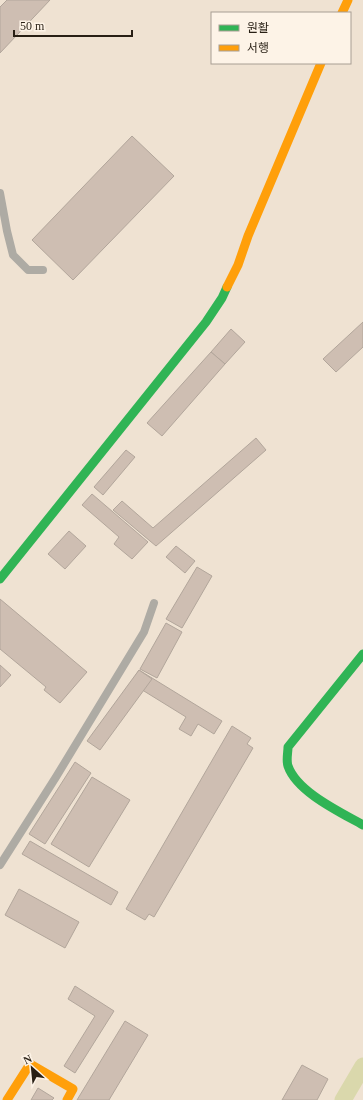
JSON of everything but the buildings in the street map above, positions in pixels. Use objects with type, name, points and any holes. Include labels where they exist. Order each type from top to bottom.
[{"type":"street","points":[[342,12],[348,0]]},
{"type":"street","points":[[0,579],[206,322],[222,298],[238,265],[248,236],[321,64]]},
{"type":"street","points":[[363,654],[288,747],[287,764],[293,776],[314,796],[363,825]]},
{"type":"street","points":[[7,1100],[30,1064],[74,1089],[67,1100]]},
{"type":"lane","points":[[0,193],[6,230],[13,255],[28,270],[43,270]]},
{"type":"lane","points":[[0,865],[56,778],[144,632],[154,603]]},
{"type":"waterway","points":[[343,1100],[363,1066]]},
{"type":"traffic: fast","points":[[0,579],[206,322],[222,298],[227,287]]},
{"type":"traffic: fast","points":[[363,654],[288,747],[287,759],[288,766],[293,775],[310,793],[363,825]]},
{"type":"traffic: slow","points":[[342,12],[348,0]]},
{"type":"traffic: slow","points":[[227,287],[238,265],[248,236],[321,64]]},
{"type":"traffic: slow","points":[[7,1100],[30,1064],[73,1089],[67,1100]]}]
